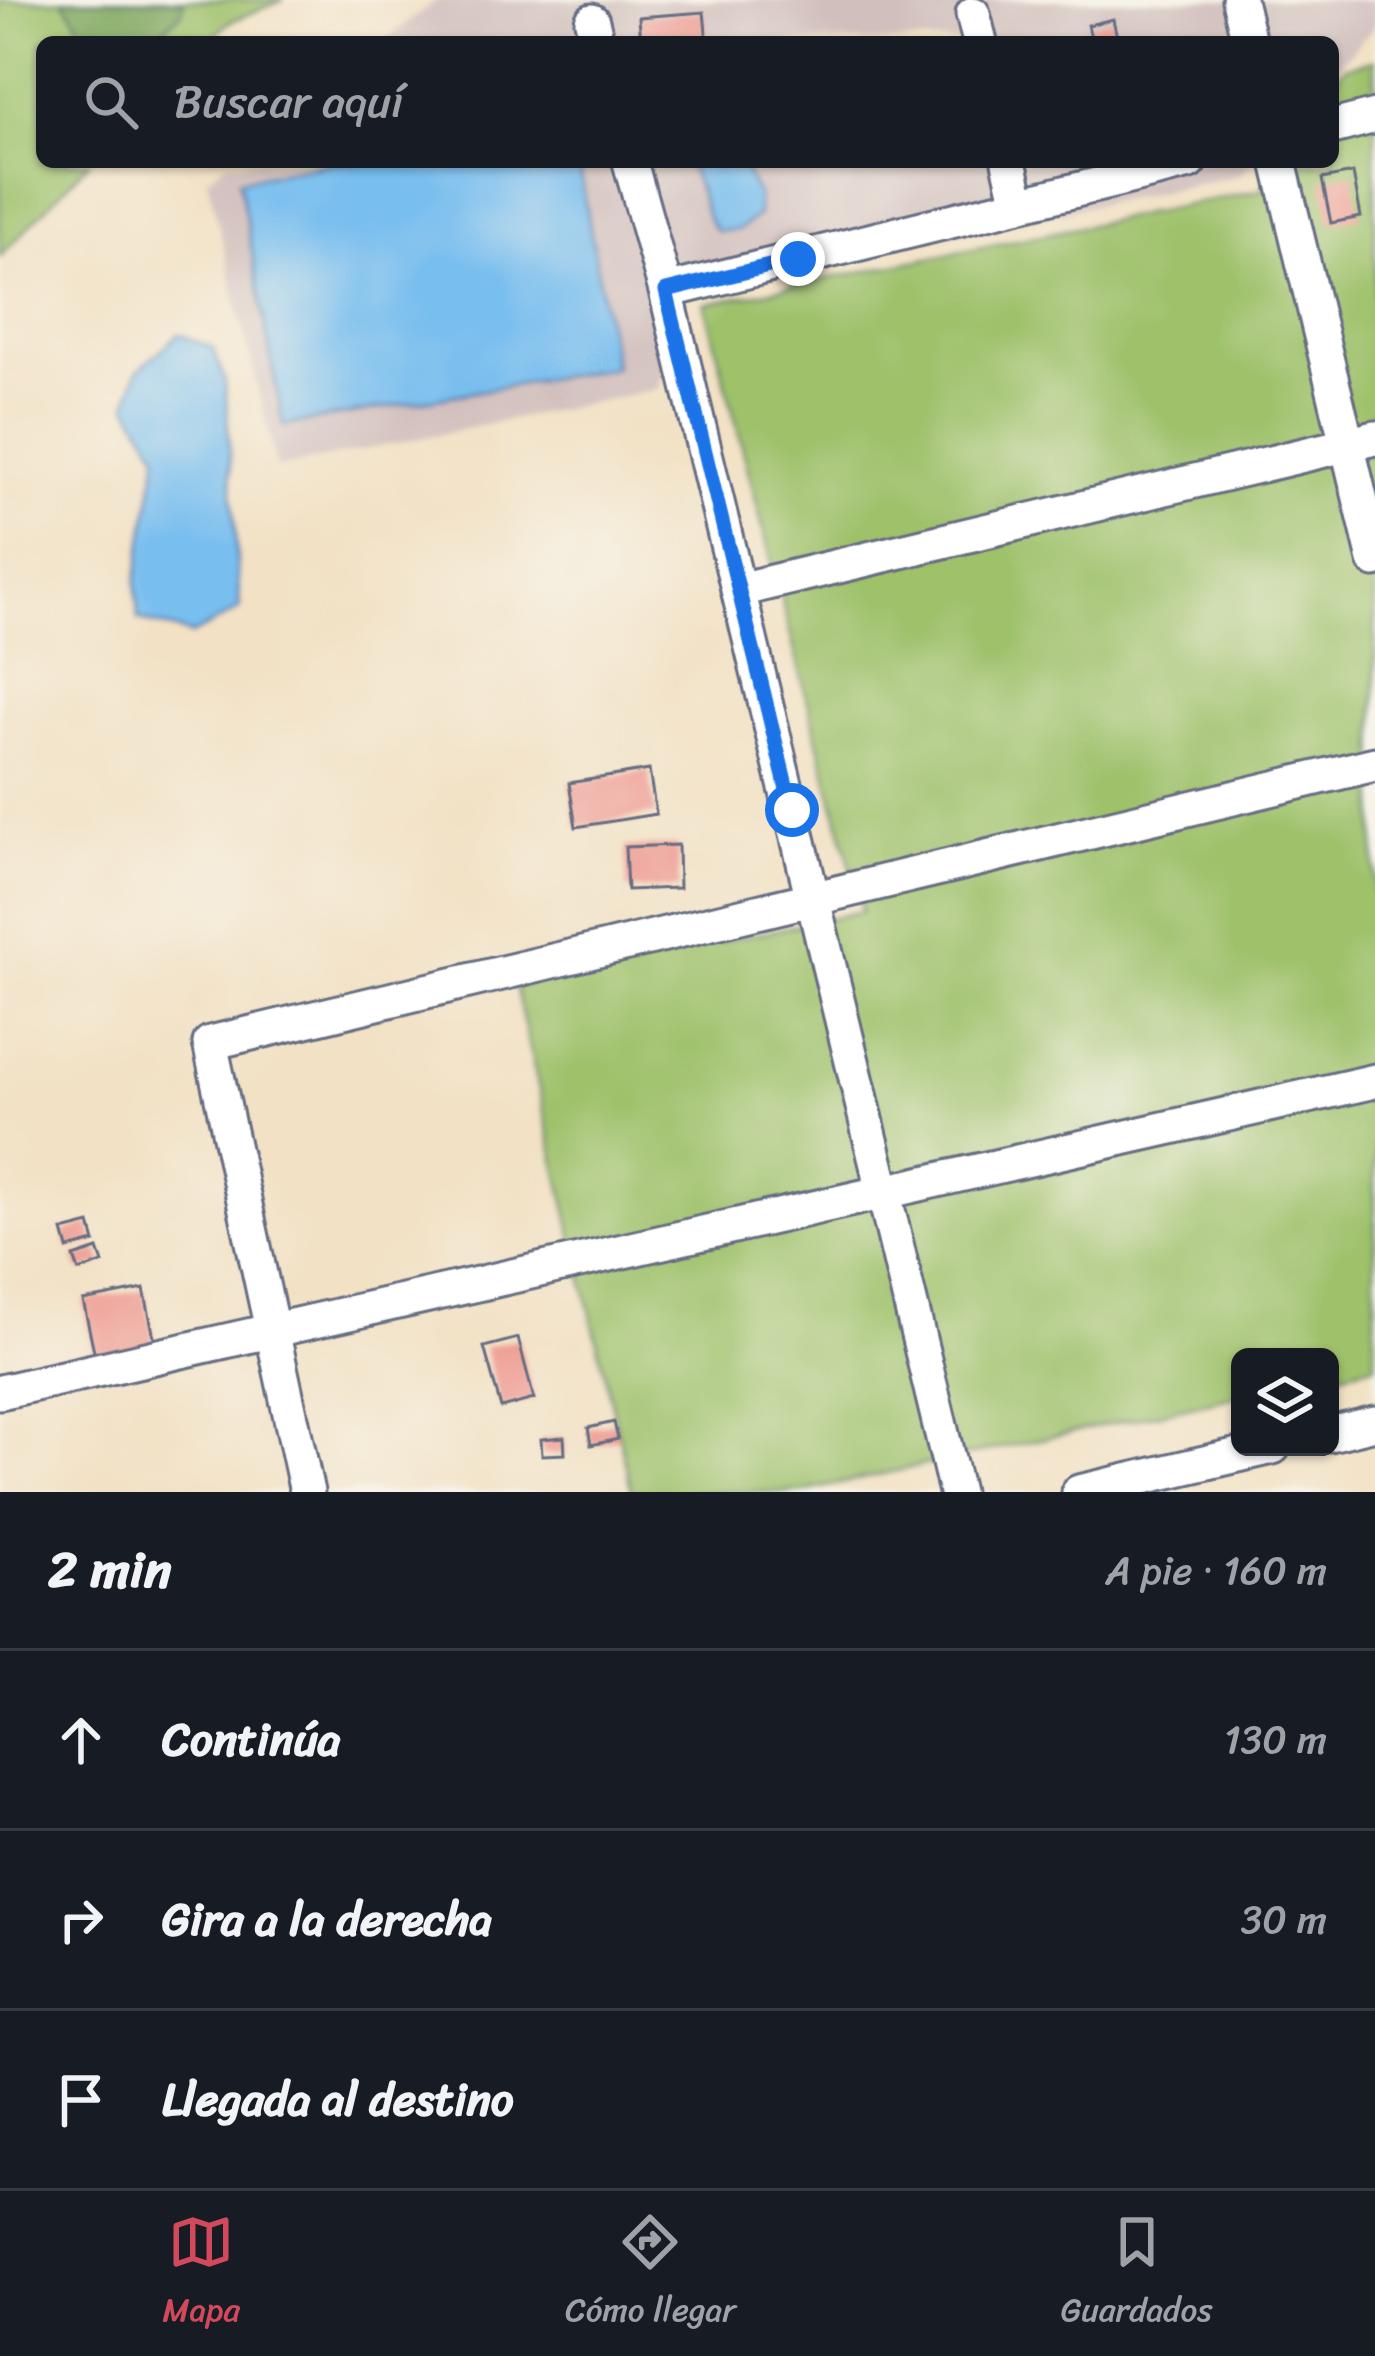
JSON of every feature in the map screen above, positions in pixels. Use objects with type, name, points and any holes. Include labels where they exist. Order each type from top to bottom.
[{"type":"street","points":[[1239,0],[1248,36]]},
{"type":"street","points":[[1339,125],[1375,116]]},
{"type":"street","points":[[633,168],[956,1492]]},
{"type":"street","points":[[1010,168],[1019,204]]},
{"type":"street","points":[[666,291],[1166,168]]},
{"type":"street","points":[[1281,168],[1361,442],[1375,560]]},
{"type":"street","points":[[738,590],[1361,442]]},
{"type":"street","points":[[308,1492],[210,1043],[1375,764]]},
{"type":"street","points":[[0,1392],[1375,1081]]},
{"type":"street","points":[[1339,1432],[1375,1424]]},
{"type":"street","points":[[1079,1492],[1234,1456]]},
{"type":"shaded area","points":[[437,0],[1375,0],[1375,25],[1339,65],[1339,36],[391,36]]},
{"type":"shaded area","points":[[220,168],[1246,168],[1240,175],[682,290],[658,389],[277,468],[207,178]]},
{"type":"green space","points":[[0,0],[284,0],[229,22],[215,36],[36,36],[36,168],[83,168],[0,257]]},
{"type":"green space","points":[[63,0],[184,0],[182,12],[156,36],[87,36]]},
{"type":"green space","points":[[1375,60],[1375,1365],[1339,1373],[1339,1348],[1231,1348],[1231,1397],[802,1492],[632,1492],[515,986],[862,911],[705,304],[1261,190],[1276,168],[1339,168],[1339,76],[1345,67]]},
{"type":"water","points":[[304,168],[579,168],[615,367],[283,426],[239,180]]},
{"type":"water","points":[[688,168],[743,168],[758,195],[758,216],[738,230],[717,231]]},
{"type":"water","points":[[179,334],[213,348],[225,381],[240,609],[192,635],[138,619],[136,582],[158,454],[128,405],[137,371]]},
{"type":"building","points":[[704,12],[706,36],[641,36],[639,17]]},
{"type":"building","points":[[1113,19],[1117,36],[1091,36],[1088,25]]},
{"type":"building","points":[[1353,173],[1361,217],[1331,223],[1322,179]]},
{"type":"building","points":[[649,770],[656,814],[576,827],[569,783]]},
{"type":"building","points":[[678,845],[679,888],[627,890],[625,847]]},
{"type":"building","points":[[90,1224],[95,1242],[68,1249],[63,1231]]},
{"type":"building","points":[[98,1249],[103,1263],[79,1271],[74,1257]]},
{"type":"building","points":[[144,1289],[156,1347],[96,1360],[83,1301]]},
{"type":"building","points":[[518,1338],[534,1399],[501,1408],[484,1347]]},
{"type":"building","points":[[614,1422],[618,1439],[591,1445],[588,1428]]},
{"type":"building","points":[[564,1437],[565,1454],[542,1455],[541,1439]]},
{"type":"route","points":[[792,810],[666,291],[798,259]]}]
